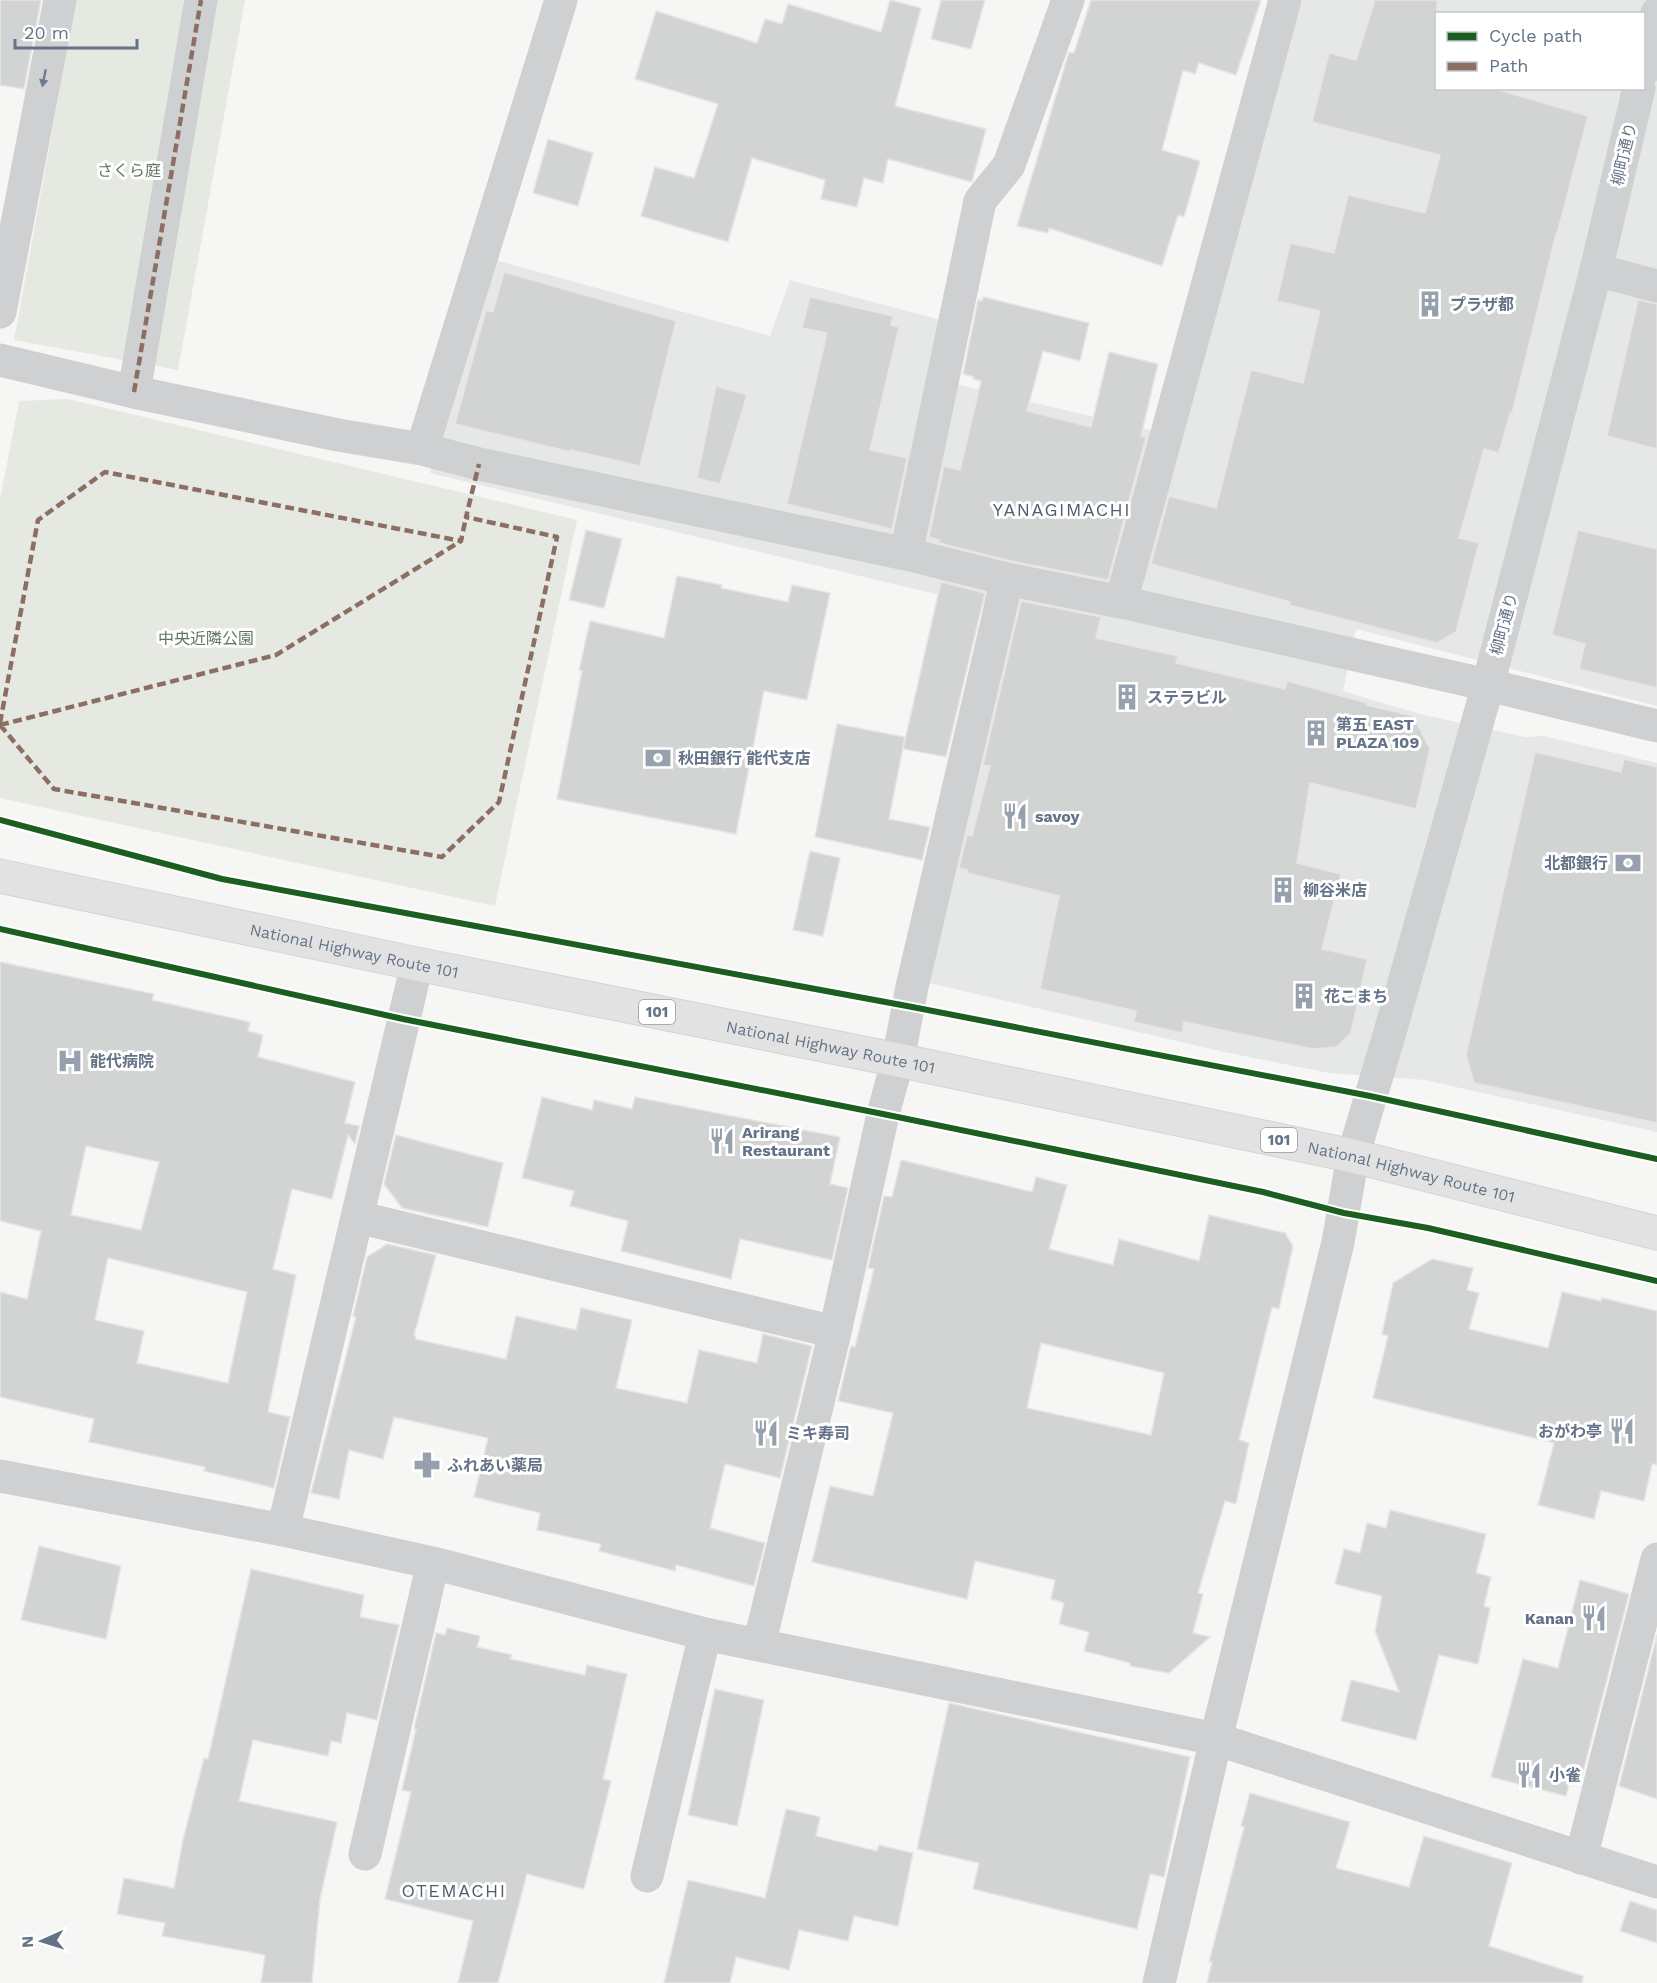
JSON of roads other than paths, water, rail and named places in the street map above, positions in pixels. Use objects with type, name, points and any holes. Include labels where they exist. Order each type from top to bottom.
[{"type":"highway","name":"National Highway Route 101","points":[[0,876],[898,1060],[1353,1156],[1657,1233]]},
{"type":"street","points":[[0,312],[60,0]]},
{"type":"street","points":[[134,392],[201,0]]},
{"type":"street","points":[[422,449],[561,0]]},
{"type":"street","points":[[906,554],[980,201],[1009,165],[1068,0]]},
{"type":"street","points":[[1121,602],[1285,0]]},
{"type":"street","points":[[1645,66],[1657,13]]},
{"type":"street","name":"柳町通り","points":[[1160,1983],[1216,1739],[1338,1242],[1353,1156],[1488,685],[1596,270],[1639,90]]},
{"type":"street","points":[[1596,270],[1657,286]]},
{"type":"street","points":[[0,360],[134,392],[338,435],[422,449],[490,466],[906,554],[1007,579],[1121,602],[1488,685],[1657,726]]},
{"type":"street","points":[[759,1645],[836,1332],[882,1120],[898,1060],[912,987],[1007,579]]},
{"type":"street","points":[[283,1530],[417,963]]},
{"type":"street","points":[[357,1216],[836,1332]]},
{"type":"street","points":[[0,1476],[283,1530],[433,1563],[705,1634],[1216,1739],[1657,1882]]},
{"type":"street","points":[[1581,1858],[1657,1562]]},
{"type":"street","points":[[365,1854],[433,1563]]},
{"type":"street","points":[[647,1876],[705,1634]]},
{"type":"place","name":"プラザ都","points":[[1430,304]]},
{"type":"place","name":"ステラビル","points":[[1127,697]]},
{"type":"place","name":"第五 EAST PLAZA 109","points":[[1316,733]]},
{"type":"place","name":"秋田銀行 能代支店","points":[[658,758]]},
{"type":"place","name":"savoy","points":[[1015,816]]},
{"type":"place","name":"北都銀行","points":[[1628,863]]},
{"type":"place","name":"柳谷米店","points":[[1283,890]]},
{"type":"place","name":"花こまち","points":[[1304,996]]},
{"type":"place","name":"能代病院","points":[[70,1061]]},
{"type":"place","name":"Arirang Restaurant","points":[[722,1141]]},
{"type":"place","name":"おがわ亭","points":[[1622,1431]]},
{"type":"place","name":"ミキ寿司","points":[[766,1433]]},
{"type":"place","name":"ふれあい薬局","points":[[427,1465]]},
{"type":"place","name":"Kanan","points":[[1594,1618]]},
{"type":"place","name":"小雀","points":[[1529,1775]]},
{"type":"district","name":"YANAGIMACHI","points":[[1062,509]]},
{"type":"district","name":"OTEMACHI","points":[[454,1890]]},
{"type":"park label","name":"さくら庭","points":[[129,170]]},
{"type":"park label","name":"中央近隣公園","points":[[206,638]]}]
